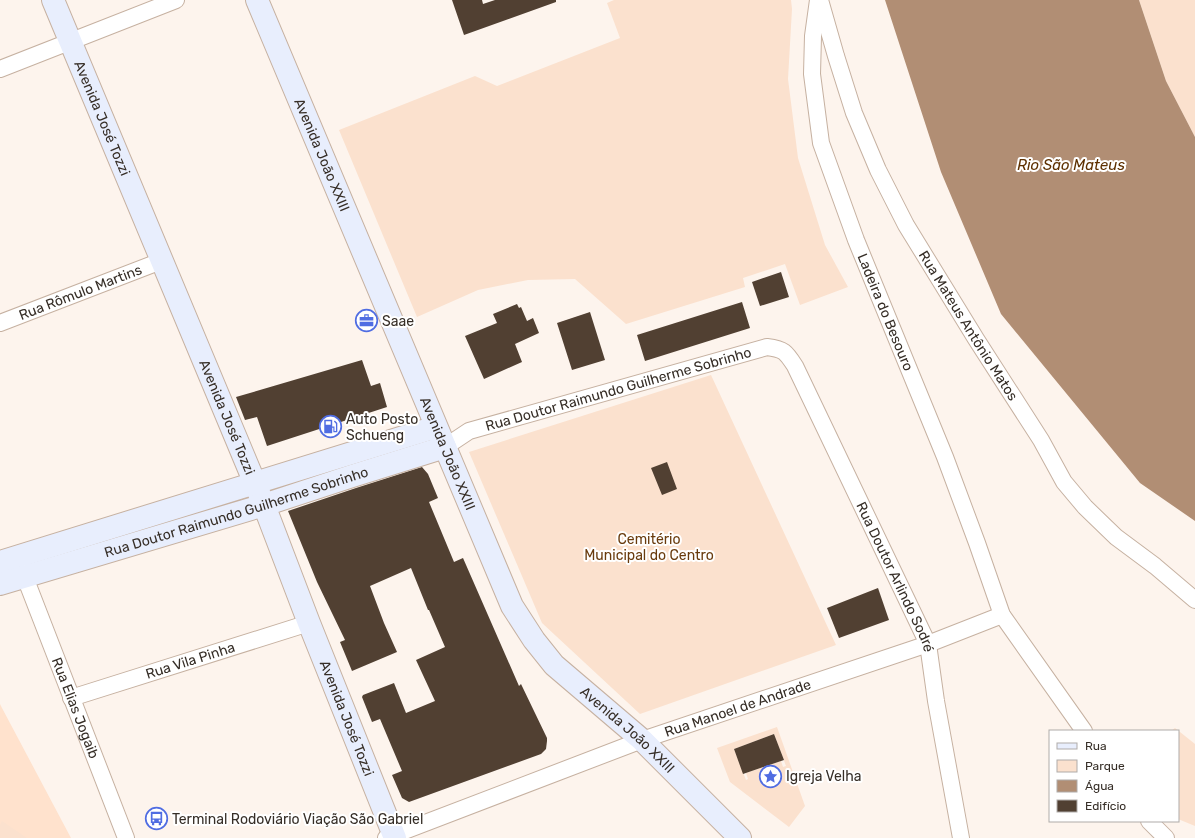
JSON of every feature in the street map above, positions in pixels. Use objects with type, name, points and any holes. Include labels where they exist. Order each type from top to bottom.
[{"type":"street","name":"Avenida José Tozzi","points":[[53,0],[264,505],[391,837]]},
{"type":"street","points":[[0,69],[176,0]]},
{"type":"street","name":"Avenida João XXIII","points":[[258,0],[512,606],[534,640],[554,665],[642,740],[740,838]]},
{"type":"street","name":"Rua Mateus Antônio Matos","points":[[819,0],[854,113],[878,170],[906,225],[976,339],[1041,440],[1064,482],[1085,507],[1116,537],[1155,566],[1195,600]]},
{"type":"street","name":"Ladeira do Besouro","points":[[819,0],[813,36],[812,74],[821,143],[856,240],[945,457],[1002,616],[1083,730]]},
{"type":"street","name":"Rua Rômulo Martins","points":[[0,323],[161,261]]},
{"type":"street","name":"Rua Doutor Raimundo Guilherme Sobrinho","points":[[0,584],[264,505],[445,447],[469,430],[767,347]]},
{"type":"street","name":"Rua Doutor Arlindo Sodré","points":[[767,347],[778,348],[788,354],[795,366],[928,644],[936,701],[961,838]]},
{"type":"street","name":"Rua Doutor Raimundo Guilherme Sobrinho","points":[[9,559],[254,482],[436,427],[469,430]]},
{"type":"street","points":[[344,455],[352,476]]},
{"type":"street","name":"Rua Elias Jogaib","points":[[9,559],[24,577],[126,838]]},
{"type":"street","name":"Rua Manoel de Andrade","points":[[391,837],[642,740],[928,644],[1002,616]]},
{"type":"street","name":"Rua Vila Pinha","points":[[71,698],[309,623]]},
{"type":"street","points":[[1150,822],[1166,838]]},
{"type":"shaded area","points":[[0,704],[2,708],[71,838],[0,838]]},
{"type":"green space","points":[[614,0],[791,0],[792,9],[788,79],[798,158],[825,245],[848,287],[800,305],[785,264],[743,278],[745,287],[626,324],[575,279],[528,280],[478,290],[417,317],[339,130],[475,76],[497,86],[620,38],[607,3]]},
{"type":"green space","points":[[1139,0],[1195,0],[1195,137],[1166,81]]},
{"type":"green space","name":"Cemitério Municipal do Centro","points":[[711,375],[836,645],[640,714],[542,623],[469,452]]},
{"type":"green space","name":"Igreja Velha","points":[[777,727],[805,806],[789,827],[730,782],[717,748]],"holes":[[[774,734],[786,766],[783,767],[781,761],[746,773],[748,779],[746,780],[734,749]]]},
{"type":"green space","points":[[1179,731],[1195,744],[1195,826],[1179,819]]},
{"type":"green space","points":[[2,821],[27,838],[0,838],[0,825]]},
{"type":"water","name":"Rio São Mateus","points":[[885,0],[1139,0],[1166,81],[1195,137],[1195,521],[1140,483],[1001,314],[941,172]]},
{"type":"building","points":[[452,0],[482,0],[483,4],[495,0],[556,0],[556,2],[464,35]]},
{"type":"building","points":[[781,272],[789,297],[760,306],[752,282]]},
{"type":"building","points":[[742,302],[750,328],[645,361],[637,335]]},
{"type":"building","points":[[517,304],[519,308],[521,307],[527,321],[533,318],[539,333],[515,344],[522,362],[484,379],[465,336],[497,323],[493,314]]},
{"type":"building","points":[[590,312],[605,360],[572,370],[557,323]]},
{"type":"building","points":[[362,360],[371,386],[380,383],[387,407],[267,446],[257,417],[245,420],[236,397]]},
{"type":"building","points":[[667,462],[677,489],[662,495],[651,468]]},
{"type":"building","points":[[422,467],[428,474],[438,498],[429,502],[454,562],[463,558],[519,686],[521,684],[547,738],[547,741],[546,749],[541,754],[409,802],[402,798],[392,775],[402,771],[380,719],[372,722],[362,697],[363,695],[394,683],[406,713],[435,701],[416,660],[445,647],[411,568],[370,586],[397,652],[352,671],[340,642],[345,640],[317,582],[288,511]]},
{"type":"building","points":[[878,588],[889,620],[839,638],[827,608]]},
{"type":"building","points":[[774,734],[784,760],[743,774],[734,749]]},
{"type":"place","name":"Saae","points":[[367,321]]},
{"type":"place","name":"Auto Posto Schueng","points":[[330,427]]},
{"type":"place","name":"Igreja Velha","points":[[771,776]]},
{"type":"place","name":"Terminal Rodoviário Viação São Gabriel","points":[[157,819]]}]
